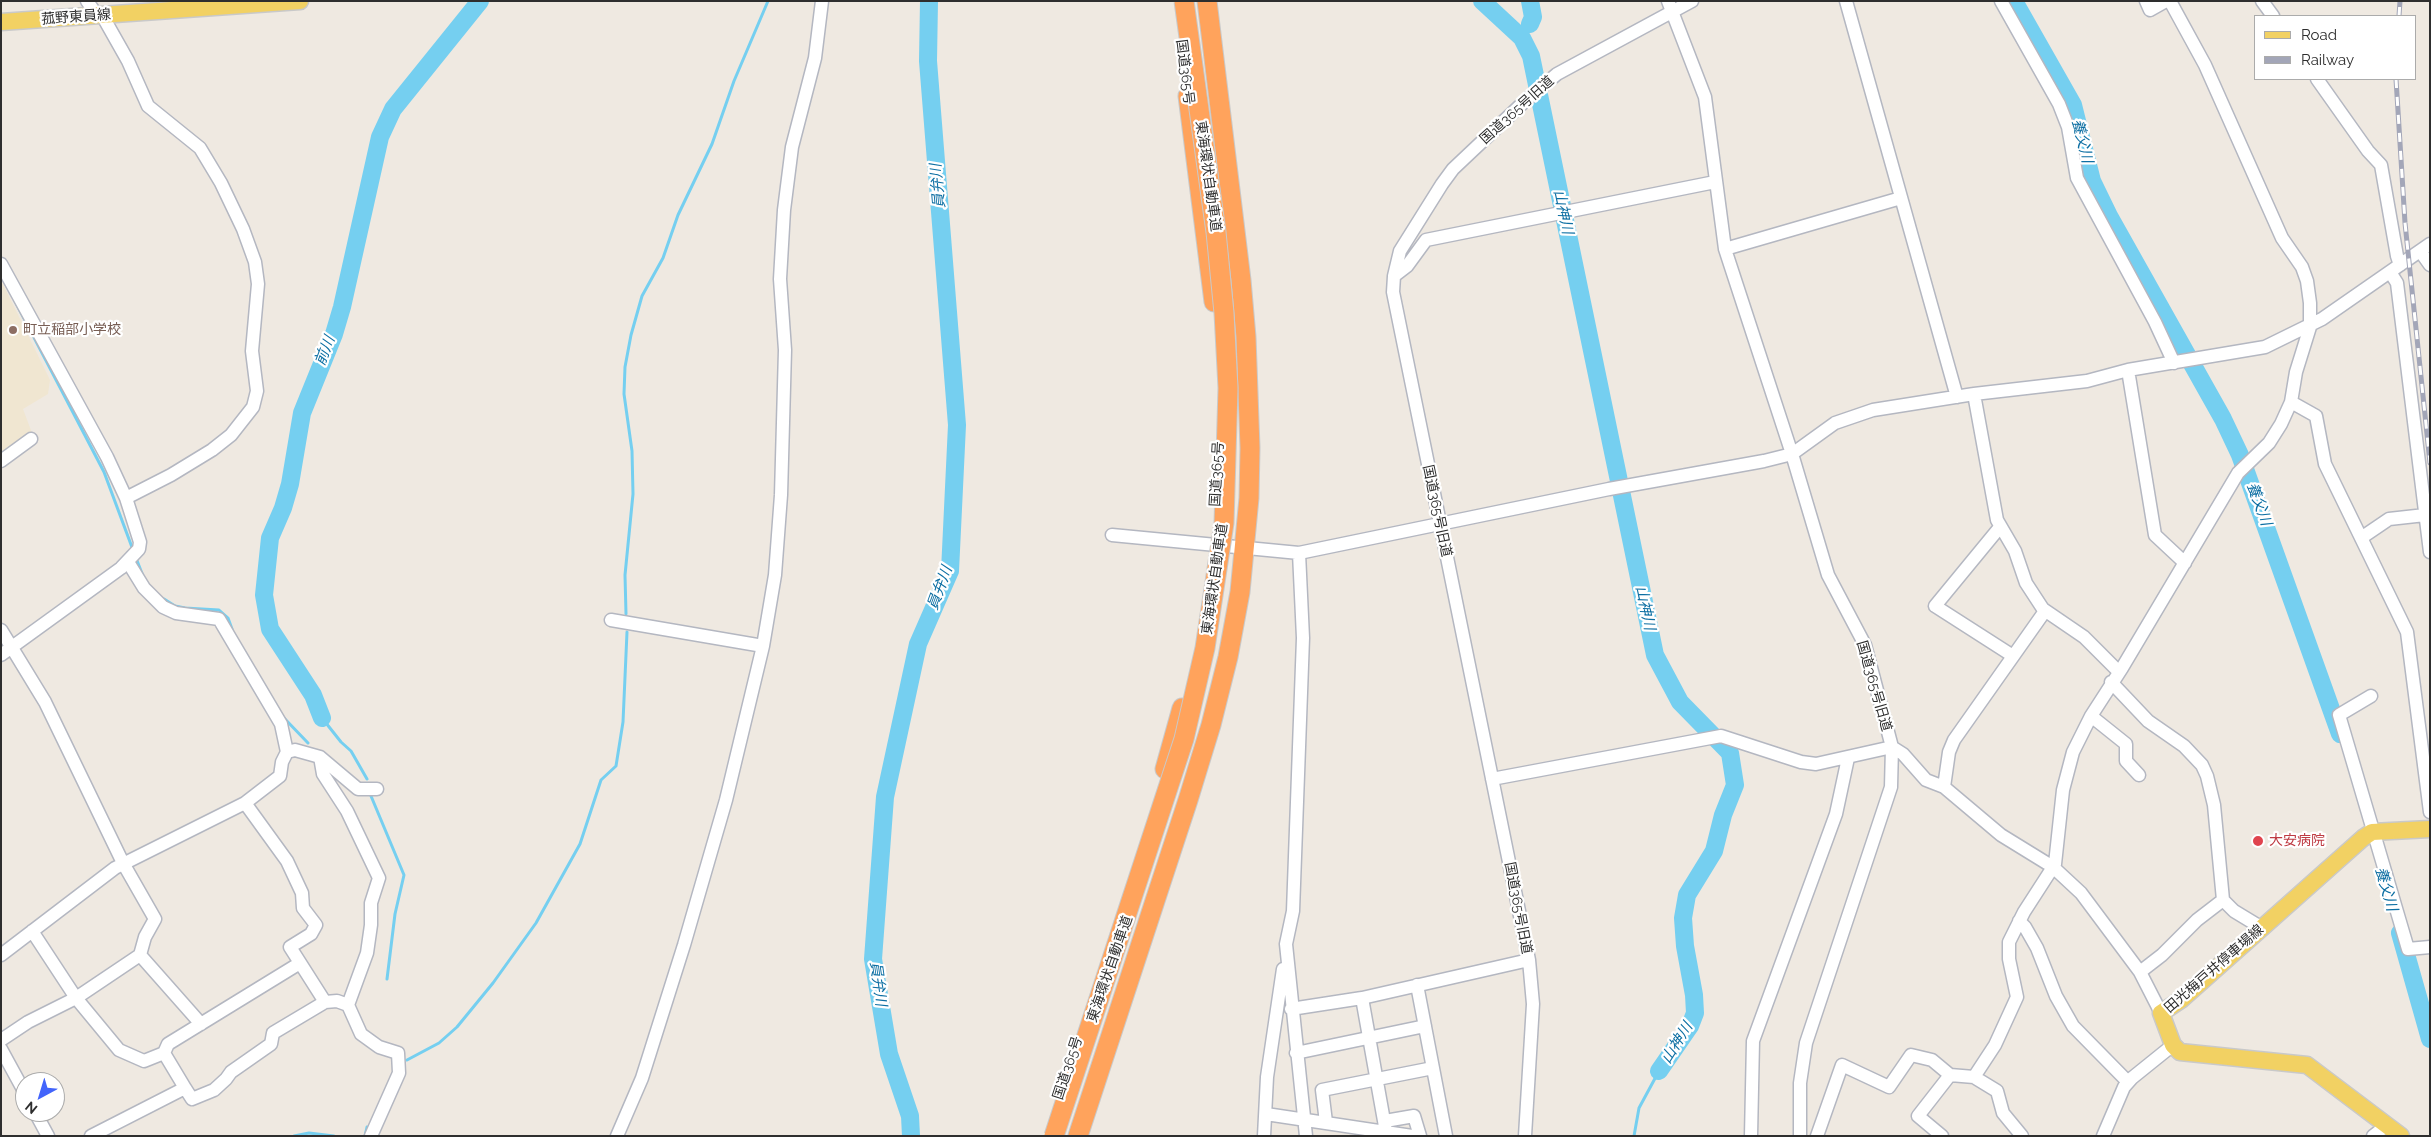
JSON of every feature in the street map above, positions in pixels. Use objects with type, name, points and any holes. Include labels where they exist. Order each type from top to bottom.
[{"type":"highway","name":"国道365号","points":[[1045,1136],[1179,724],[1200,631],[1212,546],[1219,458],[1218,350],[1214,303],[1176,1]]},
{"type":"highway","name":"東海環状自動車道","points":[[1054,1136],[1184,740],[1205,648],[1224,523],[1228,397],[1224,313],[1216,232],[1184,1]]},
{"type":"highway","points":[[1078,1136],[1211,725],[1228,656],[1240,592],[1245,549],[1250,448],[1245,328],[1241,280],[1207,1]]},
{"type":"main road","name":"菰野東員線","points":[[1,22],[300,1]]},
{"type":"main road","points":[[2370,834],[2430,829]]},
{"type":"main road","name":"田光梅戸井停車場線","points":[[2173,1045],[2161,1013],[2182,999],[2370,834]]},
{"type":"main road","points":[[2173,1045],[2180,1052],[2307,1065],[2400,1136]]},
{"type":"street","points":[[87,1],[99,15],[128,61],[148,106],[200,148],[221,183],[243,229],[255,262],[258,284],[252,351],[257,391],[253,407],[231,435],[212,450],[171,475],[126,498]]},
{"type":"street","points":[[617,1136],[642,1078],[684,945],[726,800],[763,646],[775,575],[781,495],[785,350],[780,279],[784,210],[792,147],[816,58],[822,1]]},
{"type":"street","points":[[1670,7],[1692,1]]},
{"type":"street","points":[[1846,1],[1957,397]]},
{"type":"street","points":[[2001,1],[2060,104],[2068,128],[2078,178],[2177,363]]},
{"type":"street","points":[[1974,1077],[1995,1045],[2017,997],[2008,952],[2009,942],[2019,920],[2055,864],[2065,778],[2074,752],[2091,716],[2238,473],[2269,443],[2281,424],[2291,402],[2296,372],[2310,327],[2310,303],[2307,281],[2302,267],[2282,238],[2206,65],[2168,1],[2150,10],[2146,1]]},
{"type":"street","points":[[2262,1],[2272,15]]},
{"type":"street","name":"国道365号旧道","points":[[1525,1136],[1533,1004],[1529,960],[1393,292],[1394,276],[1400,251],[1430,200],[1453,170],[1474,149],[1557,74],[1670,7],[1705,97],[1725,249],[1792,454],[1828,575],[1864,645],[1892,747],[1891,787],[1806,1043],[1800,1083],[1800,1136]]},
{"type":"street","points":[[2318,80],[2368,151],[2381,165],[2397,256],[2395,268],[2430,552]]},
{"type":"street","points":[[1394,276],[1407,266],[1426,240],[1715,182]]},
{"type":"street","points":[[1725,249],[1901,198]]},
{"type":"street","points":[[1112,535],[1299,553],[1609,489],[1764,462],[1792,454],[1820,432],[1847,417],[1873,410],[1974,394],[2087,381],[2128,370],[2265,347],[2310,327],[2425,247],[2430,266]]},
{"type":"street","points":[[1,264],[108,456],[126,498],[140,542],[133,556],[1,655]]},
{"type":"street","points":[[2128,370],[2155,535],[2185,563]]},
{"type":"street","points":[[1974,394],[2000,526],[2015,552],[2026,583],[2045,611],[2084,637],[2148,721],[2184,746],[2202,765],[2207,776],[2214,805],[2223,900],[2230,908],[2262,928]]},
{"type":"street","points":[[2291,402],[2316,416],[2325,464],[2407,632],[2430,810]]},
{"type":"street","points":[[1,461],[31,439]]},
{"type":"street","points":[[2361,538],[2389,519],[2425,515]]},
{"type":"street","points":[[2000,526],[1935,606],[2013,656]]},
{"type":"street","points":[[1264,1136],[1267,1077],[1286,944],[1294,902],[1302,663],[1299,553]]},
{"type":"street","points":[[1,955],[20,943],[32,931],[123,863],[245,803],[280,776],[282,762],[287,752],[281,724],[219,619],[176,612],[163,607],[144,588],[133,556]]},
{"type":"street","points":[[1944,787],[1949,752],[1954,740],[2045,611]]},
{"type":"street","points":[[611,620],[763,646]]},
{"type":"street","points":[[1,630],[45,702],[123,863],[155,919],[145,937],[140,955],[76,998],[28,1022],[1,1040]]},
{"type":"street","points":[[2371,696],[2339,715],[2370,834],[2408,949],[2430,947]]},
{"type":"street","points":[[2091,716],[2126,744],[2126,761],[2139,775]]},
{"type":"street","points":[[1492,779],[1715,737],[1801,762],[1816,764],[1892,747],[1903,754],[1914,769],[1926,780],[1944,787],[2000,835],[2052,868],[2092,906],[2140,972],[2161,1013]]},
{"type":"street","points":[[287,752],[301,750],[320,757],[358,789],[376,788]]},
{"type":"street","points":[[320,757],[323,774],[342,802],[379,878],[371,903],[371,925],[367,953],[348,1005],[361,1034],[379,1047],[398,1053],[399,1073],[371,1136]]},
{"type":"street","points":[[1751,1136],[1753,1041],[1836,814],[1848,758]]},
{"type":"street","points":[[245,803],[287,862],[302,893],[303,908],[316,925],[311,934],[290,947],[325,1002]]},
{"type":"street","points":[[2140,972],[2162,955],[2197,920],[2223,900]]},
{"type":"street","points":[[2019,920],[2026,927],[2037,948],[2056,996],[2073,1026],[2128,1082]]},
{"type":"street","points":[[32,931],[76,998],[119,1050],[144,1061],[164,1053],[168,1044],[300,963]]},
{"type":"street","points":[[1286,944],[1291,1009],[1306,1136]]},
{"type":"street","points":[[140,955],[201,1024]]},
{"type":"street","points":[[1291,1009],[1362,998],[1529,960]]},
{"type":"street","points":[[1417,985],[1446,1136]]},
{"type":"street","points":[[1362,998],[1386,1126]]},
{"type":"street","points":[[164,1053],[192,1099],[214,1090],[231,1072],[271,1044],[273,1034],[325,1002],[337,1001],[348,1005]]},
{"type":"street","points":[[1296,1053],[1425,1026]]},
{"type":"street","points":[[2103,1136],[2128,1082],[2173,1045]]},
{"type":"street","points":[[1,1049],[15,1075]]},
{"type":"street","points":[[1817,1136],[1842,1065],[1889,1086],[1911,1055],[1932,1060],[1950,1075],[1974,1077],[1997,1091],[2003,1112],[2022,1136]]},
{"type":"street","points":[[1326,1122],[1322,1090],[1433,1068]]},
{"type":"street","points":[[1942,1136],[1918,1116],[1950,1075]]},
{"type":"street","points":[[91,1136],[185,1088]]},
{"type":"street","points":[[1266,1114],[1326,1122],[1386,1126],[1412,1136]]},
{"type":"street","points":[[1386,1126],[1414,1116],[1420,1136]]},
{"type":"street","points":[[41,1122],[48,1136]]},
{"type":"street","points":[[2373,1136],[2386,1126]]},
{"type":"shaded area","name":"町立稲部小学校","points":[[1,280],[50,380],[48,394],[23,409],[32,433],[1,457]]},
{"type":"waterway","name":"前川","points":[[322,718],[313,695],[270,629],[264,595],[270,538],[283,508],[290,484],[302,413],[334,334],[342,307],[380,137],[393,109],[480,1]]},
{"type":"waterway","points":[[626,614],[625,575],[633,494],[632,451],[624,394],[625,367],[631,335],[642,296],[663,258],[678,215],[712,144],[734,81],[768,1]]},
{"type":"waterway","name":"員弁川","points":[[911,1136],[910,1116],[889,1054],[873,959],[885,797],[918,644],[950,571],[957,425],[928,61],[929,1]]},
{"type":"waterway","name":"山神川","points":[[1482,1],[1522,38],[1531,56],[1655,655],[1680,702],[1730,753],[1735,785],[1723,815],[1714,851],[1687,895],[1683,918],[1685,946],[1694,995],[1695,1013],[1690,1026],[1659,1071]]},
{"type":"waterway","name":"山神川","points":[[1530,1],[1533,17],[1530,24]]},
{"type":"waterway","name":"養父川","points":[[2014,1],[2073,105],[2092,181],[2109,216],[2223,419],[2240,455],[2340,734]]},
{"type":"waterway","points":[[15,301],[104,472],[133,550]]},
{"type":"waterway","points":[[136,558],[143,576]]},
{"type":"waterway","points":[[164,599],[175,606],[219,610],[228,618],[232,629]]},
{"type":"waterway","points":[[407,1060],[439,1043],[457,1027],[493,983],[536,923],[580,844],[601,780],[616,766],[623,722],[627,632]]},
{"type":"waterway","points":[[284,718],[308,743]]},
{"type":"waterway","points":[[322,718],[341,742],[351,751],[367,779]]},
{"type":"waterway","points":[[371,796],[404,875],[395,914],[387,979]]},
{"type":"waterway","name":"養父川","points":[[2400,933],[2430,1039]]},
{"type":"waterway","name":"山神川","points":[[1634,1136],[1639,1108],[1659,1071]]},
{"type":"waterway","points":[[365,1136],[367,1127]]},
{"type":"waterway","points":[[294,1136],[309,1133],[334,1136]]},
{"type":"railway","points":[[2399,15],[2400,1]]},
{"type":"railway","points":[[2396,80],[2405,223],[2430,463]]},
{"type":"place","name":"町立稲部小学校","points":[[13,330]]},
{"type":"place","name":"大安病院","points":[[2258,841]]}]
